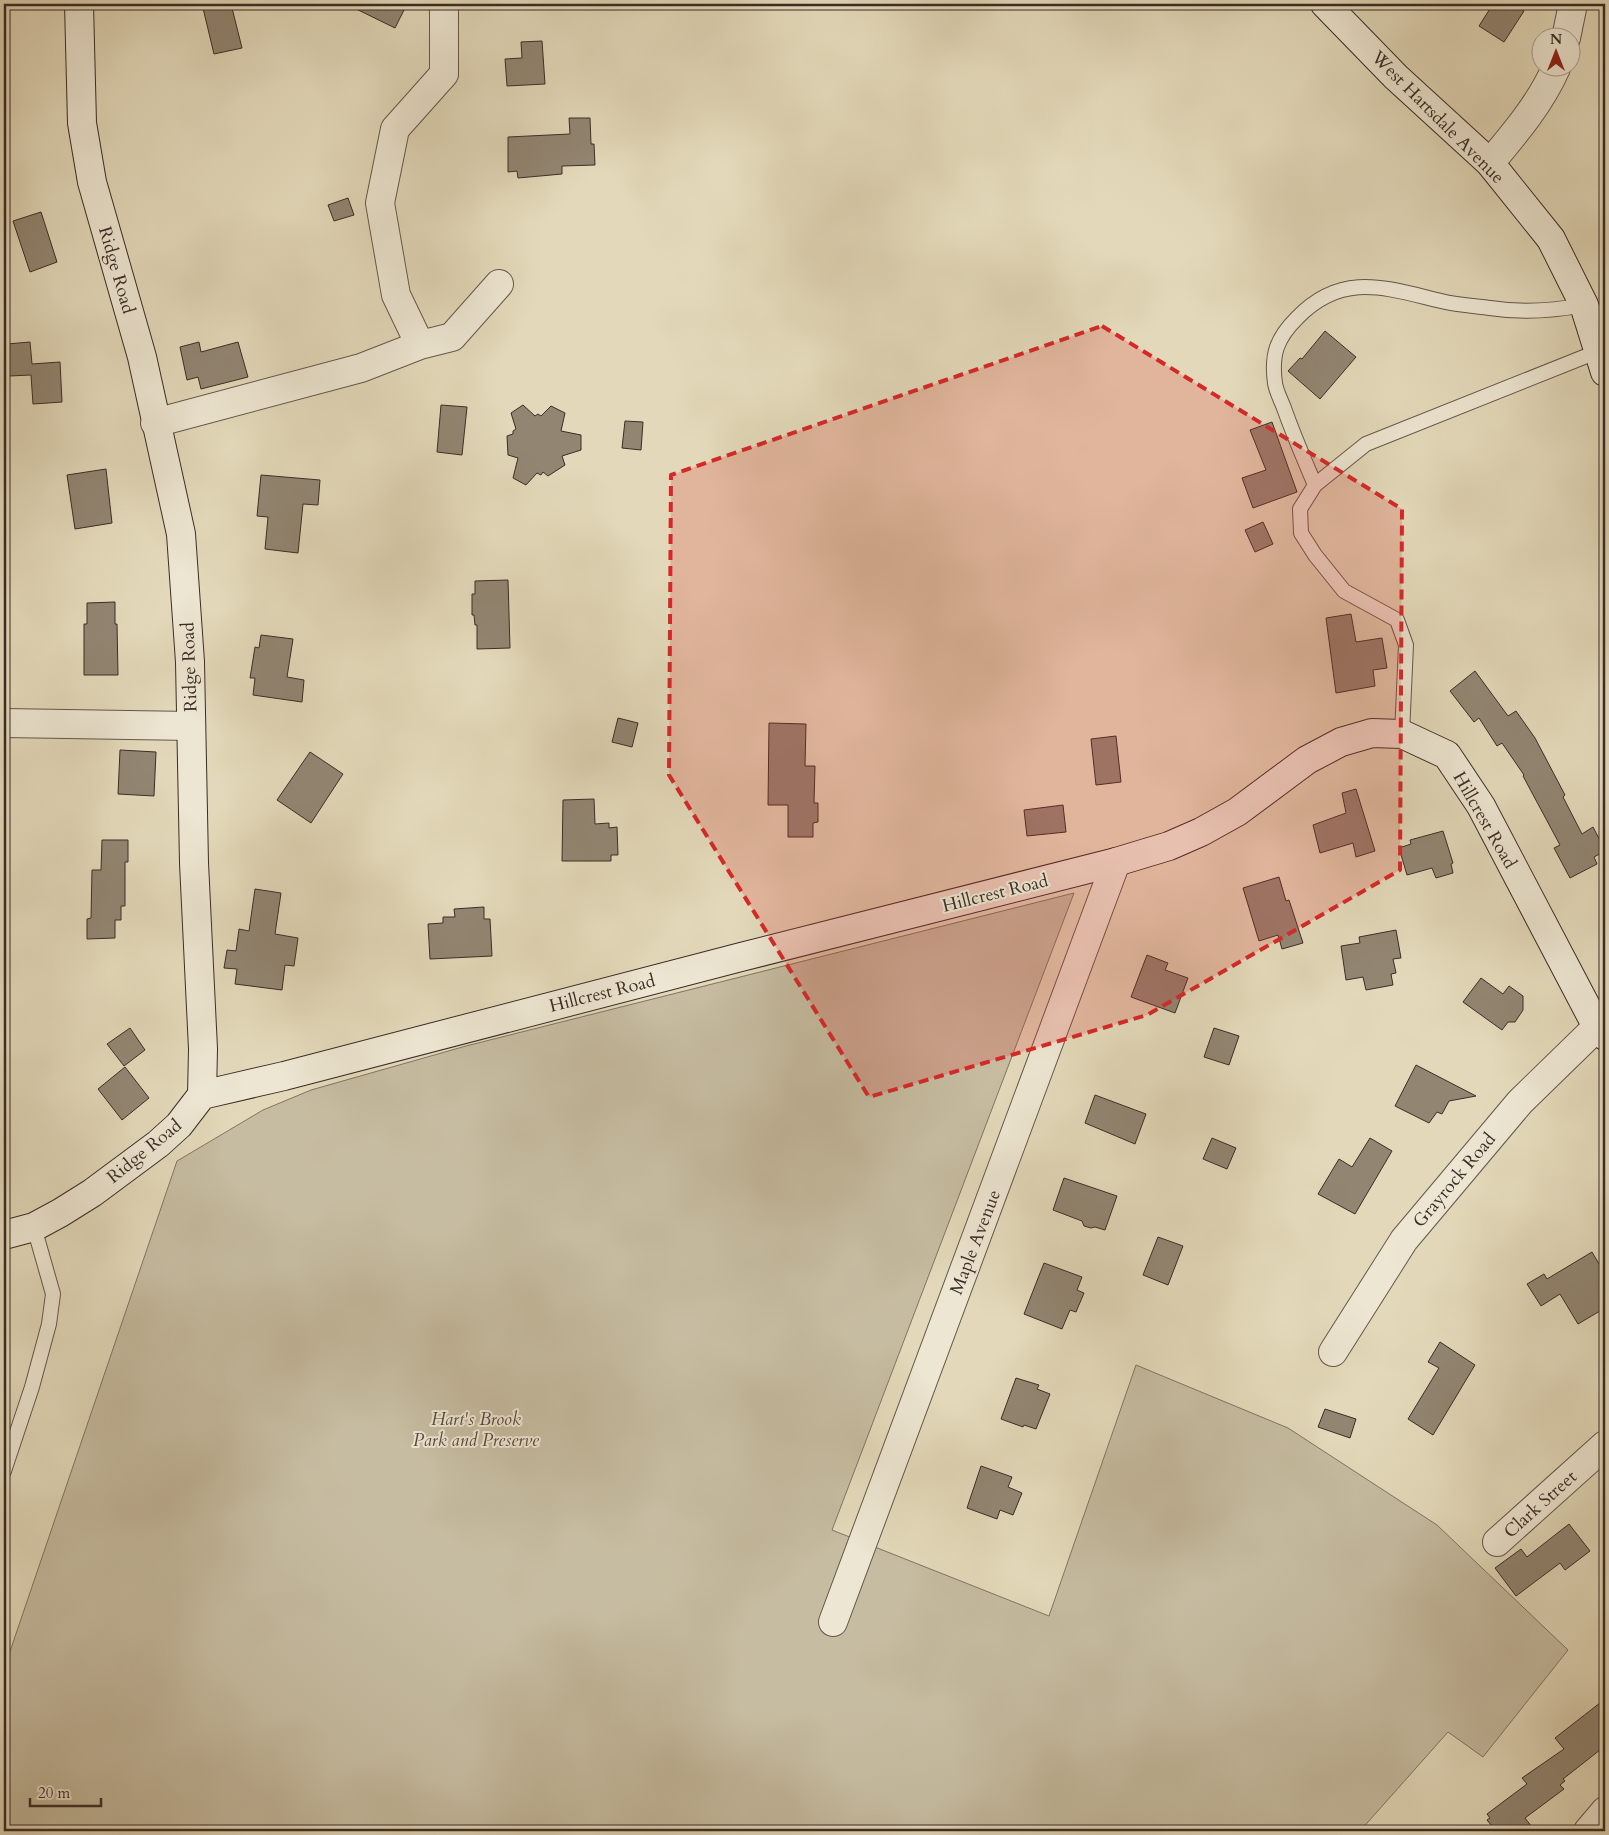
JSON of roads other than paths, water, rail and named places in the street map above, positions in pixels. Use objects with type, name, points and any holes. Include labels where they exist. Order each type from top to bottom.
[{"type":"street","name":"Ridge Road","points":[[4,1235],[34,1226],[60,1213],[92,1193],[179,1126],[202,1095],[202,1021],[195,872],[187,602],[181,534],[155,423],[142,357],[92,182],[82,123],[79,4]]},
{"type":"street","points":[[420,345],[396,295],[380,203],[395,129],[444,74],[444,4]]},
{"type":"street","name":"West Hartsdale Avenue","points":[[1325,4],[1396,76],[1490,163],[1551,239],[1584,305],[1602,362]]},
{"type":"street","points":[[1568,28],[1573,4]]},
{"type":"street","points":[[1490,163],[1525,121],[1552,78]]},
{"type":"street","points":[[155,423],[361,368],[420,345],[452,338],[499,284]]},
{"type":"street","points":[[4,723],[191,726]]},
{"type":"street","name":"Hillcrest Road","points":[[202,1095],[284,1076],[1116,862],[1169,846],[1201,832],[1237,812],[1307,760],[1341,742],[1372,733],[1402,734],[1447,755],[1481,806],[1601,1032]]},
{"type":"street","name":"Maple Avenue","points":[[832,1622],[1116,862]]},
{"type":"street","name":"Grayrock Road","points":[[1333,1352],[1404,1240],[1520,1102],[1601,1032]]},
{"type":"street","name":"Clark Street","points":[[1498,1542],[1605,1445]]},
{"type":"street","points":[[1588,1831],[1605,1811]]},
{"type":"lane","points":[[1315,485],[1275,384],[1274,356],[1285,330],[1305,309],[1326,295],[1346,289],[1375,286],[1442,301],[1500,310],[1553,311],[1584,305]]},
{"type":"lane","points":[[1402,734],[1406,645],[1397,620],[1344,591],[1315,555],[1301,533],[1300,509],[1315,485],[1366,444],[1602,362]]},
{"type":"lane","points":[[4,1471],[32,1387],[49,1324],[53,1294],[34,1226]]},
{"type":"park label","name":"Hart's Brook Park and Preserve","points":[[476,1429]]}]
